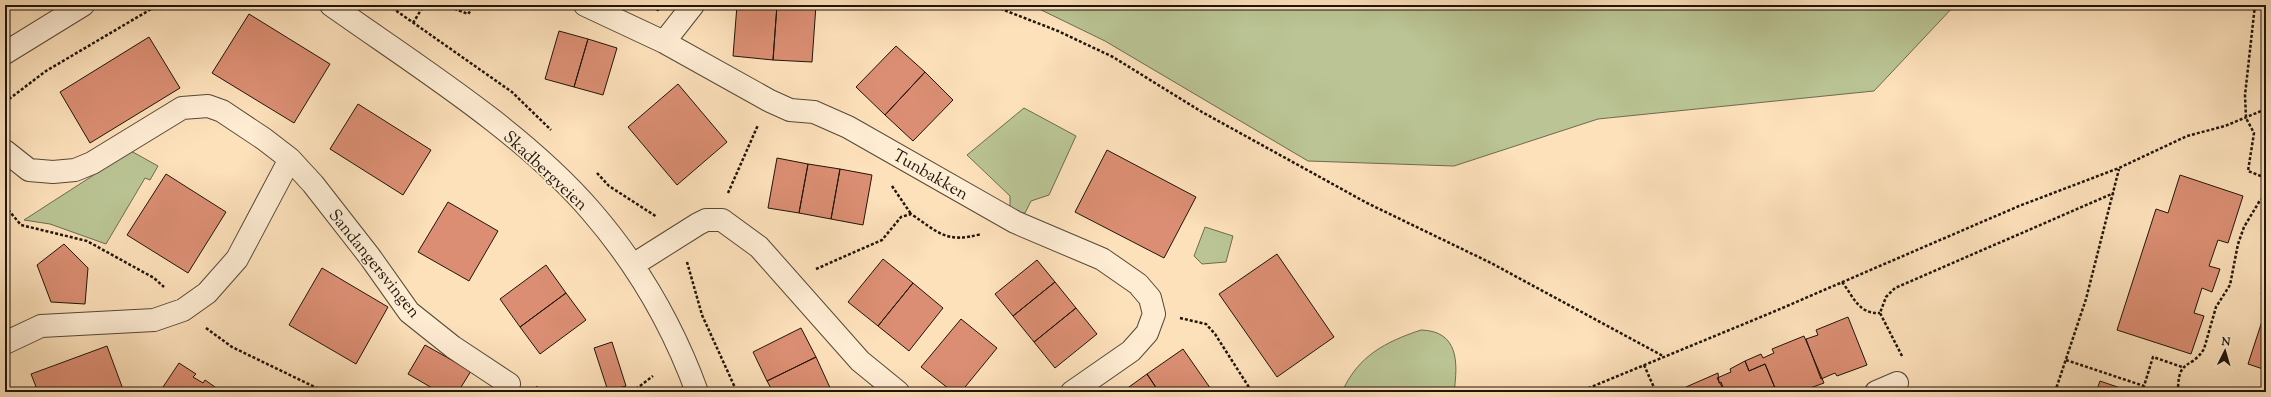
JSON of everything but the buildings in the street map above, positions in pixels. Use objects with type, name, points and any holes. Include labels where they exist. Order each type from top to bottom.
[{"type":"street","points":[[5,53],[83,5]]},
{"type":"street","name":"Skadbergveien","points":[[331,5],[488,117],[551,171],[590,210],[633,265],[661,312],[689,370],[697,392]]},
{"type":"street","name":"Tunbakken","points":[[585,5],[664,42],[770,101],[790,110],[814,112],[848,127],[1015,222],[1102,259],[1138,284],[1150,298],[1154,314]]},
{"type":"street","points":[[664,42],[693,5]]},
{"type":"street","name":"Sandangersvingen","points":[[5,151],[28,170],[53,172],[74,170],[92,163],[182,108],[197,106],[222,111],[264,139],[290,159],[313,184],[370,257],[409,312],[453,347],[509,384]]},
{"type":"street","points":[[5,343],[41,326],[154,320],[183,310],[207,293],[237,259],[290,159]]},
{"type":"street","points":[[633,265],[698,224],[706,220],[722,220],[759,247],[790,280],[860,361],[898,392]]},
{"type":"street","points":[[1072,392],[1131,351],[1147,333],[1154,314]]},
{"type":"street","points":[[1876,392],[1898,383]]},
{"type":"path","points":[[5,102],[46,71],[158,5]]},
{"type":"path","points":[[413,23],[424,5]]},
{"type":"path","points":[[445,5],[468,14],[475,5]]},
{"type":"path","points":[[991,5],[1058,31],[1113,57],[1202,112],[1367,203],[1491,263],[1663,356]]},
{"type":"path","points":[[2255,5],[2245,95],[2246,118],[2254,133],[2248,171],[2266,178]]},
{"type":"path","points":[[1579,392],[2019,206],[2119,168],[2187,136],[2246,118],[2266,109]]},
{"type":"path","points":[[726,198],[749,143]]},
{"type":"path","points":[[2055,392],[2088,292],[2114,193],[2119,168]]},
{"type":"path","points":[[898,192],[911,214],[942,235],[953,239],[972,237],[996,231],[1015,222]]},
{"type":"path","points":[[1898,383],[1906,379],[1907,364],[1880,313],[1886,297],[1895,288],[2114,193]]},
{"type":"path","points":[[2178,392],[2178,375],[2182,367],[2200,355],[2204,350],[2216,307],[2230,286],[2238,244],[2244,227],[2259,202],[2266,195]]},
{"type":"path","points":[[5,206],[21,225]]},
{"type":"path","points":[[790,280],[882,240],[901,217],[911,214]]},
{"type":"path","points":[[1842,282],[1863,310],[1870,313],[1880,313]]},
{"type":"path","points":[[1154,314],[1192,319],[1206,324],[1252,392]]},
{"type":"path","points":[[2066,360],[2144,386],[2153,357],[2182,367]]},
{"type":"path","points":[[1644,365],[1656,392]]},
{"type":"path","points":[[632,392],[653,376]]},
{"type":"green space","points":[[1031,5],[1955,5],[1874,91],[1598,119],[1454,166],[1308,161],[1105,41]]},
{"type":"green space","points":[[1024,108],[1076,136],[1049,195],[1031,201],[1025,213],[1020,213],[1010,207],[1010,196],[967,155]]},
{"type":"green space","points":[[131,151],[158,166],[150,180],[145,178],[106,244],[50,224],[24,220]]},
{"type":"green space","points":[[1205,227],[1233,236],[1226,262],[1202,264],[1194,256]]},
{"type":"green space","points":[[1421,330],[1433,332],[1443,336],[1449,342],[1453,350],[1456,370],[1454,392],[1406,390],[1342,392],[1356,369],[1374,352],[1384,345]]}]
